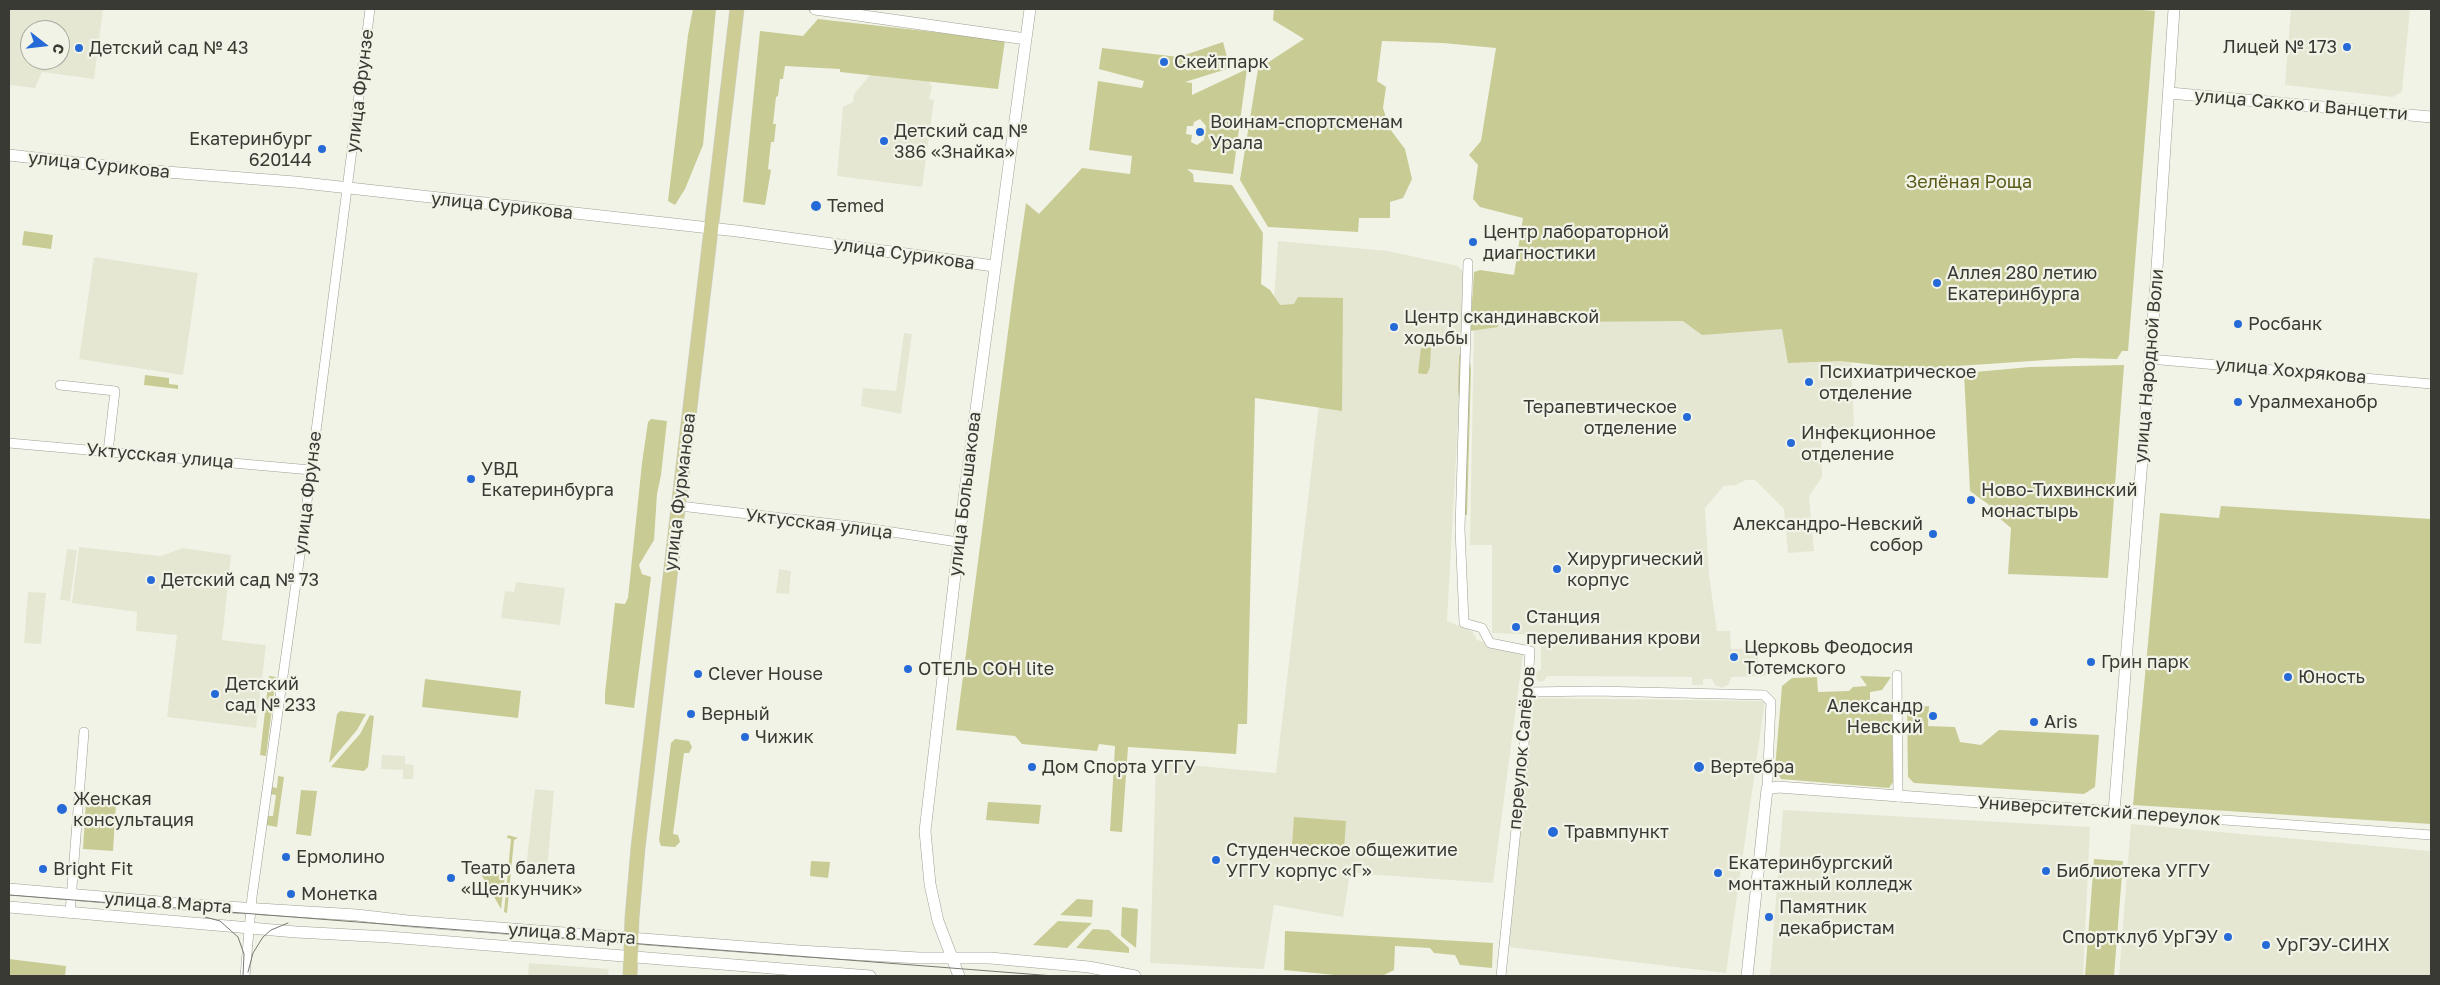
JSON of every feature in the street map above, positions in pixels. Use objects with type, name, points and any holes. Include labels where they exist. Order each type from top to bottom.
[{"type":"main road","name":"улица Фурманова","points":[[630,976],[638,848],[680,506],[737,9]]},
{"type":"street","name":"улица Фрунзе","points":[[245,976],[251,909],[311,470],[370,9]]},
{"type":"street","points":[[815,9],[1026,38]]},
{"type":"street","name":"улица Большакова","points":[[959,976],[938,921],[930,884],[926,831],[958,542],[1030,9]]},
{"type":"street","name":"улица Народной Воли","points":[[2114,812],[2170,93],[2174,9]]},
{"type":"street","name":"улица Сакко и Ванцетти","points":[[2170,93],[2431,117]]},
{"type":"street","name":"улица Сурикова","points":[[9,155],[348,188],[711,229],[994,266]]},
{"type":"street","name":"переулок Сапёров","points":[[1468,263],[1460,529],[1464,623],[1482,628],[1490,643],[1530,651],[1522,770],[1501,976]]},
{"type":"street","name":"улица Хохрякова","points":[[2150,359],[2431,384]]},
{"type":"street","points":[[60,385],[115,390],[108,452]]},
{"type":"street","name":"Уктусская улица","points":[[9,443],[311,470]]},
{"type":"street","name":"Уктусская улица","points":[[680,506],[958,542]]},
{"type":"street","points":[[1897,675],[1898,797]]},
{"type":"street","points":[[1527,692],[1596,691],[1761,695],[1771,702],[1767,789],[1747,976]]},
{"type":"street","points":[[70,913],[84,732]]},
{"type":"street","name":"Университетский переулок","points":[[1767,789],[1778,787],[2431,835]]},
{"type":"street","name":"улица 8 Марта","points":[[9,890],[251,909],[357,914],[384,919],[799,951],[990,958],[1089,967],[1135,976]]},
{"type":"street","name":"улица 8 Марта","points":[[9,907],[249,928],[389,937],[870,976]]},
{"type":"shaded area","name":"Детский сад № 43","points":[[9,9],[103,9],[94,79],[42,72],[35,88],[9,85]]},
{"type":"shaded area","name":"Лицей № 173","points":[[2291,9],[2410,9],[2402,92],[2393,97],[2285,85]]},
{"type":"shaded area","name":"Детский сад № 386 «Знайка»","points":[[871,74],[929,81],[932,87],[929,99],[934,100],[922,187],[837,176],[843,107],[853,102],[854,94]]},
{"type":"shaded area","points":[[1278,241],[1388,251],[1458,266],[1463,272],[1462,349],[1447,621],[1473,632],[1477,640],[1523,654],[1493,883],[1350,873],[1343,917],[1274,905],[1264,969],[1150,963],[1156,762],[1276,773],[1329,319],[1273,314]]},
{"type":"shaded area","points":[[94,257],[198,273],[183,375],[79,359]]},
{"type":"shaded area","points":[[1509,313],[1566,313],[1566,321],[1791,319],[1850,326],[1854,428],[1844,428],[1844,433],[1826,434],[1821,437],[1822,477],[1809,496],[1814,551],[1788,553],[1784,509],[1755,480],[1746,480],[1736,485],[1724,486],[1705,508],[1709,575],[1717,631],[1730,631],[1731,649],[1758,648],[1758,665],[1766,666],[1766,676],[1731,677],[1729,684],[1722,688],[1715,685],[1712,679],[1703,679],[1703,685],[1692,685],[1692,677],[1547,676],[1544,681],[1539,682],[1534,676],[1541,669],[1541,635],[1492,633],[1492,545],[1470,545],[1474,325],[1477,319]]},
{"type":"shaded area","points":[[904,333],[912,334],[901,414],[861,406],[863,388],[896,391]]},
{"type":"shaded area","points":[[79,547],[161,556],[183,548],[231,555],[222,640],[266,645],[256,728],[167,717],[177,635],[136,631],[137,612],[72,603]]},
{"type":"shaded area","points":[[67,549],[77,550],[70,601],[60,600]]},
{"type":"shaded area","points":[[779,569],[791,571],[789,594],[776,593]]},
{"type":"shaded area","points":[[516,582],[565,588],[560,625],[501,618],[505,591],[514,592]]},
{"type":"shaded area","points":[[28,592],[46,593],[41,644],[24,643]]},
{"type":"shaded area","points":[[1530,698],[1765,701],[1726,973],[1508,947]]},
{"type":"shaded area","points":[[382,755],[405,756],[405,764],[414,765],[413,779],[403,779],[403,770],[381,769]]},
{"type":"shaded area","points":[[535,789],[554,791],[547,870],[526,868]]},
{"type":"shaded area","points":[[1783,810],[2090,827],[2083,976],[1770,976]]},
{"type":"shaded area","points":[[2131,824],[2431,851],[2431,976],[2119,976]]},
{"type":"shaded area","points":[[529,963],[609,969],[608,976],[528,976]]},
{"type":"green space","points":[[693,9],[716,9],[703,145],[685,189],[675,205],[668,201],[688,35]]},
{"type":"green space","name":"Зелёная Роща","points":[[1274,9],[2131,9],[2155,11],[2128,351],[2122,351],[2117,359],[2076,358],[1885,371],[1885,366],[1840,361],[1788,363],[1782,329],[1702,335],[1683,321],[1566,322],[1565,313],[1509,312],[1499,313],[1498,327],[1470,331],[1474,272],[1480,270],[1514,275],[1523,218],[1480,207],[1473,199],[1478,165],[1469,155],[1481,141],[1496,48],[1443,43],[1382,41],[1377,81],[1386,87],[1383,108],[1390,129],[1405,149],[1412,179],[1403,198],[1390,202],[1390,218],[1359,218],[1358,232],[1268,227],[1240,180],[1258,69],[1304,39],[1273,20]]},
{"type":"green space","points":[[818,19],[1005,40],[998,89],[840,72],[840,69],[785,66],[783,79],[780,79],[778,96],[776,97],[773,124],[776,124],[774,142],[771,142],[768,169],[771,170],[765,205],[743,202],[760,31],[803,36]]},
{"type":"green space","points":[[1223,42],[1230,68],[1185,82],[1192,83],[1192,95],[1247,69],[1233,174],[1187,169],[1193,174],[1194,182],[1232,185],[1263,233],[1261,284],[1270,290],[1280,305],[1294,304],[1298,297],[1343,298],[1342,411],[1255,398],[1247,724],[1238,724],[1236,754],[1128,747],[1122,832],[1110,831],[1115,746],[1099,744],[1097,751],[1022,744],[1015,736],[956,730],[1026,203],[1039,214],[1082,168],[1130,174],[1132,156],[1089,150],[1098,81],[1142,88],[1144,81],[1099,69],[1102,48],[1179,57]],"holes":[[[1200,119],[1206,126],[1204,140],[1197,145],[1191,142],[1192,135],[1186,134],[1187,126],[1193,126],[1194,122]]]},
{"type":"green space","points":[[24,231],[53,235],[51,249],[22,245]]},
{"type":"green space","points":[[1421,348],[1431,348],[1430,367],[1427,374],[1418,373]]},
{"type":"green space","points":[[1461,353],[1469,355],[1471,369],[1467,515],[1459,514],[1460,403],[1458,392],[1459,356]]},
{"type":"green space","points":[[2124,365],[2108,578],[2008,574],[2011,528],[1998,517],[1988,504],[1970,491],[1964,373],[2030,367]]},
{"type":"green space","points":[[145,375],[169,378],[169,384],[178,385],[178,389],[144,385]]},
{"type":"green space","points":[[651,419],[667,421],[657,494],[654,540],[639,565],[642,574],[651,577],[634,708],[605,704],[605,693],[615,603],[625,604],[628,598],[642,463],[648,422]]},
{"type":"green space","name":"Юность","points":[[2221,506],[2431,519],[2431,824],[2133,805],[2160,513],[2219,518]]},
{"type":"green space","points":[[269,676],[276,677],[266,756],[260,755]]},
{"type":"green space","points":[[1860,676],[1891,677],[1882,690],[1870,692],[1870,712],[1892,714],[1893,782],[1889,788],[1781,779],[1775,769],[1782,686],[1792,678],[1817,677],[1818,692],[1849,691],[1853,687],[1867,686]]},
{"type":"green space","points":[[425,679],[521,691],[518,718],[422,707]]},
{"type":"green space","points":[[1929,706],[1928,726],[1955,727],[1960,742],[1981,745],[1999,730],[2099,735],[2095,787],[2084,794],[1914,783],[1908,777],[1907,707]]},
{"type":"green space","points":[[340,711],[366,714],[357,730],[329,763],[337,714]]},
{"type":"green space","points":[[370,715],[374,716],[368,767],[364,771],[331,767],[360,734]]},
{"type":"green space","points":[[675,739],[689,741],[692,747],[689,753],[684,753],[673,834],[678,835],[680,842],[675,847],[661,846],[659,840],[671,743]]},
{"type":"green space","points":[[278,776],[284,777],[277,827],[266,825],[267,816],[273,816],[276,795],[270,794],[271,787],[277,788]]},
{"type":"green space","points":[[301,790],[317,791],[311,836],[296,834]]},
{"type":"green space","points":[[86,802],[116,804],[113,851],[83,849]]},
{"type":"green space","points":[[988,802],[1041,805],[1039,824],[986,820]]},
{"type":"green space","points":[[1294,817],[1346,821],[1344,849],[1292,845]]},
{"type":"green space","points":[[508,835],[518,838],[514,840],[507,913],[504,912],[511,839],[507,838]]},
{"type":"green space","points":[[2094,859],[2123,861],[2114,976],[2085,976]]},
{"type":"green space","points":[[811,861],[830,862],[828,878],[810,876]]},
{"type":"green space","points":[[480,873],[505,875],[501,909],[493,895],[494,887],[487,884]]},
{"type":"green space","points":[[1077,899],[1093,900],[1092,917],[1060,915]]},
{"type":"green space","points":[[1122,907],[1138,909],[1136,948],[1121,936]]},
{"type":"green space","points":[[1058,921],[1092,923],[1067,948],[1033,945]]},
{"type":"green space","points":[[1093,929],[1109,930],[1129,948],[1129,953],[1076,948]]},
{"type":"green space","points":[[1285,931],[1493,943],[1492,968],[1460,965],[1455,955],[1434,953],[1430,948],[1395,946],[1394,970],[1382,976],[1345,976],[1284,970]]},
{"type":"green space","points":[[9,959],[66,966],[65,976],[9,976]]},
{"type":"tram line","points":[[9,895],[1054,976]]},
{"type":"tram line","points":[[205,917],[220,921],[238,937],[244,954],[243,976]]},
{"type":"tram line","points":[[248,972],[253,953],[263,937],[271,930],[288,923]]},
{"type":"place","name":"Лицей № 173","points":[[2347,47]]},
{"type":"place","name":"Детский сад № 43","points":[[79,48]]},
{"type":"place","name":"Скейтпарк","points":[[1164,62]]},
{"type":"place","name":"Воинам-спортсменам Урала","points":[[1200,132]]},
{"type":"place","name":"Детский сад № 386 «Знайка»","points":[[884,141]]},
{"type":"place","name":"Екатеринбург 620144","points":[[322,149]]},
{"type":"place","name":"Temed","points":[[816,206]]},
{"type":"place","name":"Центр лабораторной диагностики","points":[[1473,242]]},
{"type":"place","name":"Аллея 280 летию Екатеринбурга","points":[[1937,283]]},
{"type":"place","name":"Росбанк","points":[[2238,324]]},
{"type":"place","name":"Центр скандинавской ходьбы","points":[[1394,327]]},
{"type":"place","name":"Психиатрическое отделение","points":[[1809,382]]},
{"type":"place","name":"Уралмеханобр","points":[[2238,402]]},
{"type":"place","name":"Терапевтическое отделение","points":[[1687,417]]},
{"type":"place","name":"Инфекционное отделение","points":[[1791,443]]},
{"type":"place","name":"УВД Екатеринбурга","points":[[471,479]]},
{"type":"place","name":"Ново-Тихвинский монастырь","points":[[1971,500]]},
{"type":"place","name":"Александро-Невский собор","points":[[1933,534]]},
{"type":"place","name":"Хирургический корпус","points":[[1557,569]]},
{"type":"place","name":"Детский сад № 73","points":[[151,580]]},
{"type":"place","name":"Станция переливания крови","points":[[1516,627]]},
{"type":"place","name":"Церковь Феодосия Тотемского","points":[[1734,657]]},
{"type":"place","name":"Грин парк","points":[[2091,662]]},
{"type":"place","name":"ОТЕЛЬ СОН lite","points":[[908,669]]},
{"type":"place","name":"Clever House","points":[[698,674]]},
{"type":"place","name":"Юность","points":[[2288,677]]},
{"type":"place","name":"Детский сад № 233","points":[[215,694]]},
{"type":"place","name":"Верный","points":[[691,714]]},
{"type":"place","name":"Александр Невский","points":[[1933,716]]},
{"type":"place","name":"Aris","points":[[2034,722]]},
{"type":"place","name":"Чижик","points":[[745,737]]},
{"type":"place","name":"Дом Спорта УГГУ","points":[[1032,767]]},
{"type":"place","name":"Вертебра","points":[[1699,767]]},
{"type":"place","name":"Женская консультация","points":[[62,809]]},
{"type":"place","name":"Травмпункт","points":[[1553,832]]},
{"type":"place","name":"Ермолино","points":[[286,857]]},
{"type":"place","name":"Студенческое общежитие УГГУ корпус «Г»","points":[[1216,860]]},
{"type":"place","name":"Bright Fit","points":[[43,869]]},
{"type":"place","name":"Библиотека УГГУ","points":[[2046,871]]},
{"type":"place","name":"Екатеринбургский монтажный колледж","points":[[1718,873]]},
{"type":"place","name":"Театр балета «Щелкунчик»","points":[[451,878]]},
{"type":"place","name":"Монетка","points":[[291,894]]},
{"type":"place","name":"Памятник декабристам","points":[[1769,917]]},
{"type":"place","name":"Спортклуб УрГЭУ","points":[[2228,937]]},
{"type":"place","name":"УрГЭУ-СИНХ","points":[[2266,945]]}]
